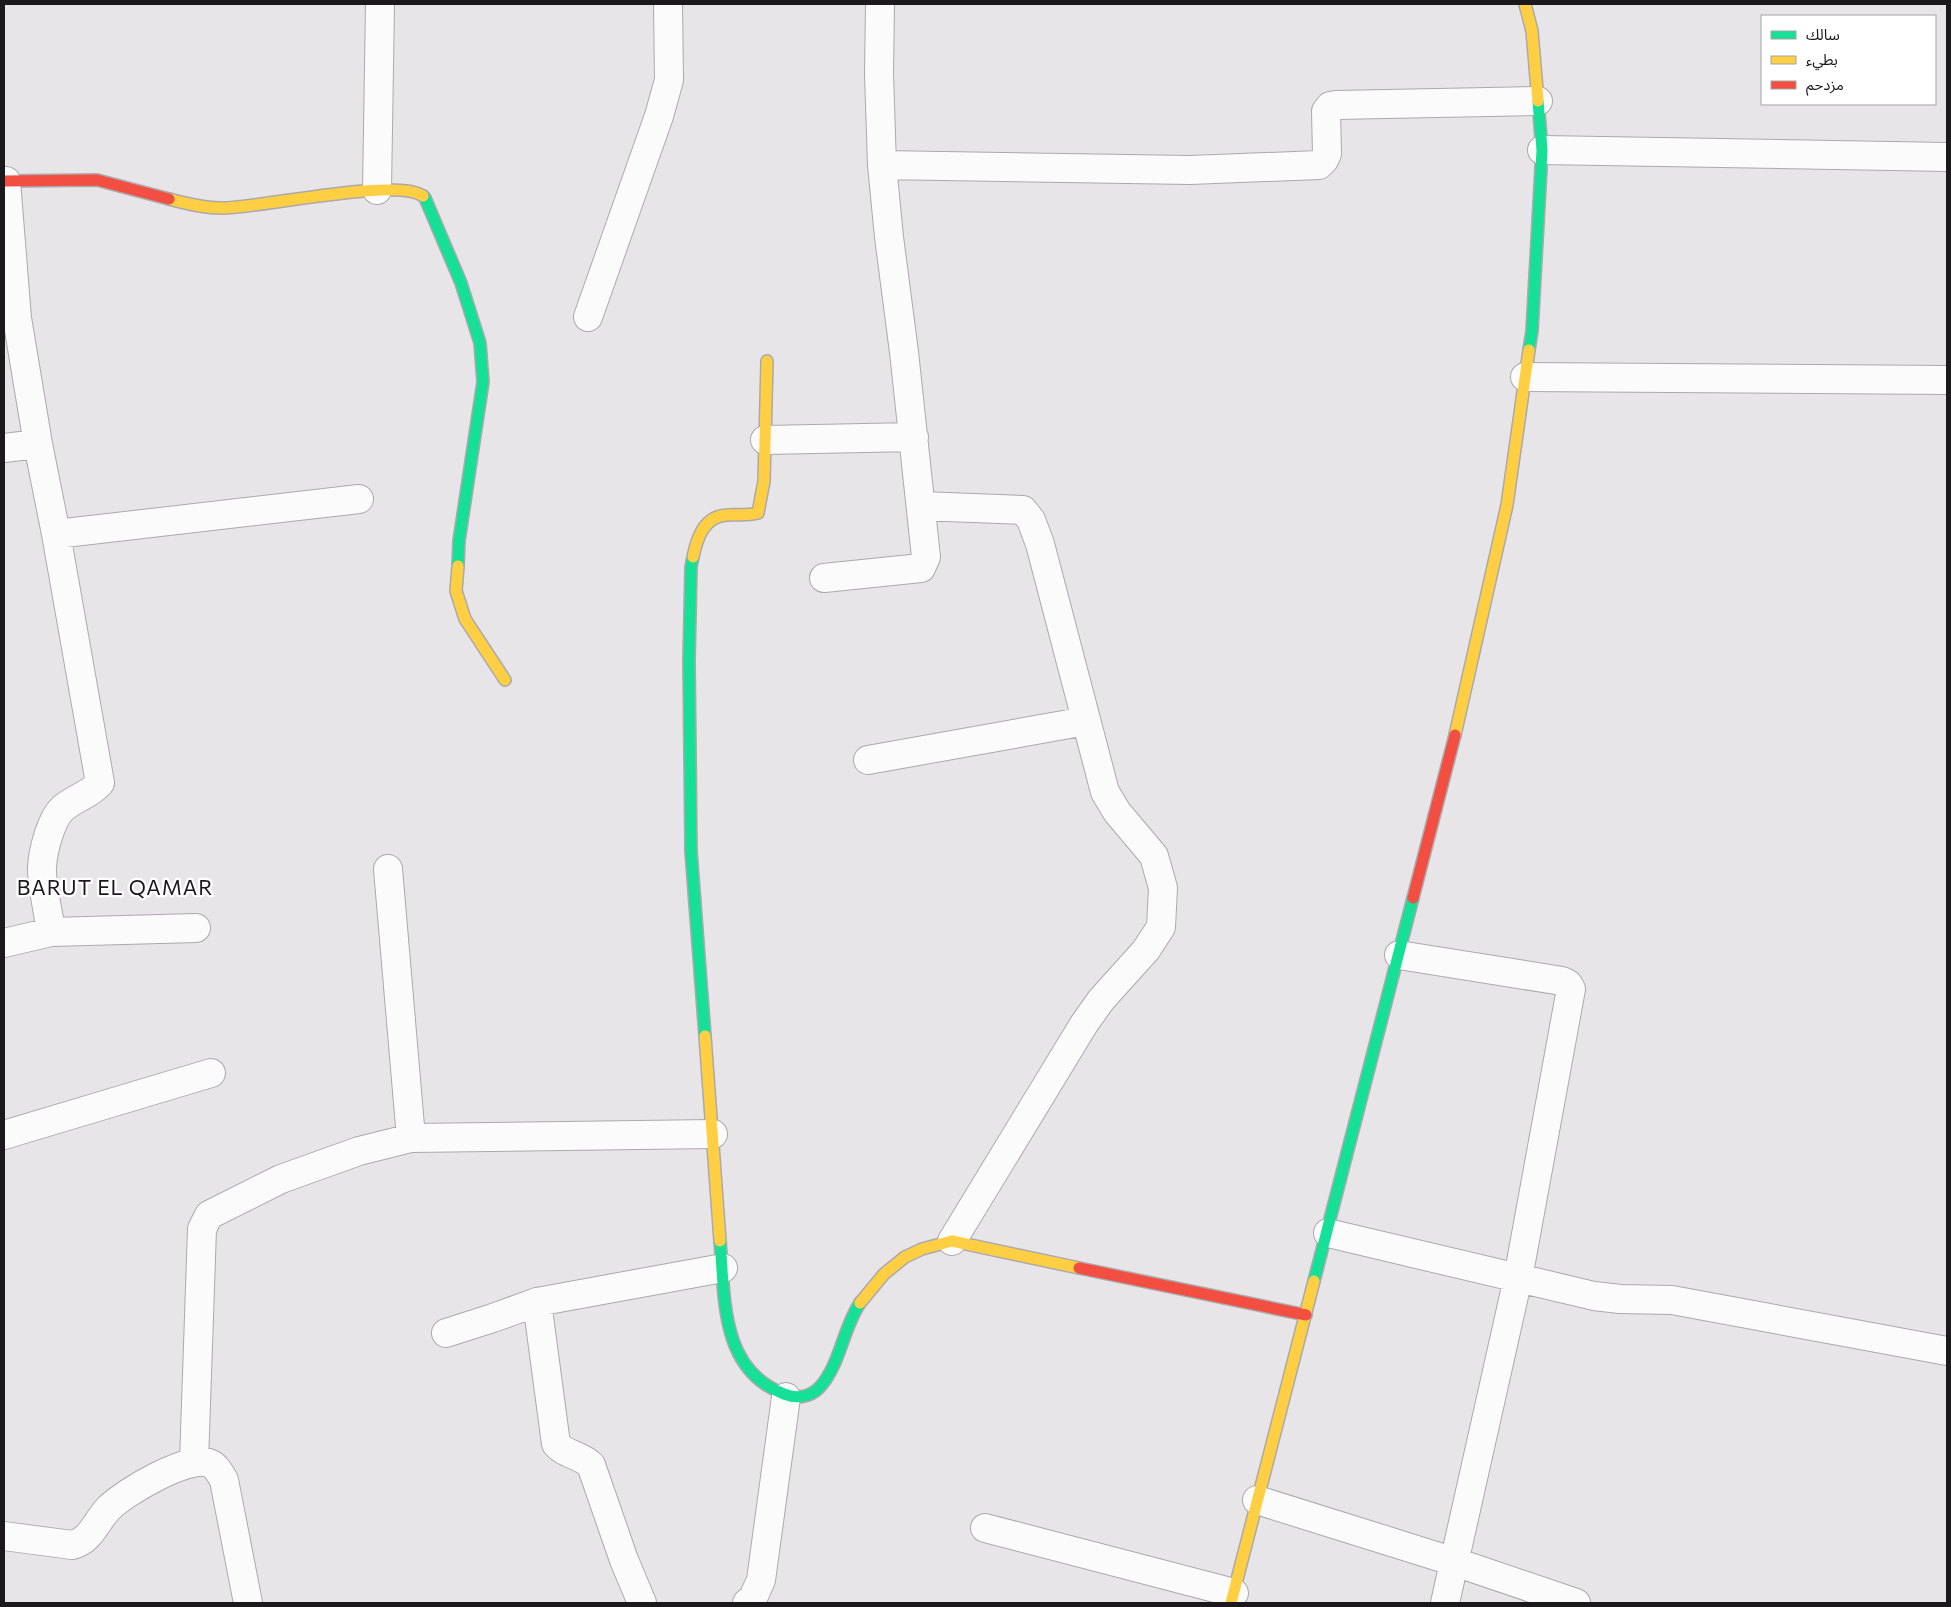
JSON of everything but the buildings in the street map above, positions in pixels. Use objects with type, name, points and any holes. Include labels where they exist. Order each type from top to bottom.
[{"type":"street","points":[[377,190],[380,4]]},
{"type":"street","points":[[588,317],[659,116],[669,80],[668,4]]},
{"type":"street","points":[[824,578],[921,568],[926,557],[922,506],[882,165],[879,74],[880,4]]},
{"type":"street","points":[[985,1528],[1233,1598],[1460,717],[1481,630],[1507,506],[1532,331],[1542,150],[1532,31],[1525,4]]},
{"type":"street","points":[[882,165],[1190,170],[1319,165],[1327,154],[1326,111],[1330,106],[1538,101]]},
{"type":"street","points":[[1542,150],[1947,157]]},
{"type":"street","points":[[51,932],[42,868],[51,827],[61,810],[76,798],[93,791],[100,783],[17,318],[5,181],[97,180],[137,189],[193,206],[223,208],[377,190],[417,192],[425,198],[461,283],[478,335],[482,382],[459,541],[456,591],[465,618],[505,680]]},
{"type":"street","points":[[767,361],[764,481],[758,513],[748,516],[726,515],[716,517],[703,527],[696,544],[691,567],[689,661],[691,851],[726,1315],[733,1343],[742,1362],[772,1389],[786,1396],[808,1397],[818,1390],[826,1378],[855,1310],[880,1278],[905,1258],[927,1248],[952,1241],[1306,1315]]},
{"type":"street","points":[[1525,377],[1947,380]]},
{"type":"street","points":[[765,440],[914,437]]},
{"type":"street","points":[[4,448],[38,444]]},
{"type":"street","points":[[56,534],[359,499]]},
{"type":"street","points":[[922,506],[1023,510],[1028,514],[1040,544],[1105,792],[1117,812],[1154,856],[1163,888],[1161,927],[1146,950],[1101,1000],[1084,1024],[952,1241]]},
{"type":"street","points":[[868,760],[1086,721]]},
{"type":"street","points":[[388,869],[411,1138]]},
{"type":"street","points":[[4,942],[51,932],[196,928]]},
{"type":"street","points":[[1399,955],[1562,982],[1568,984],[1571,990],[1518,1278],[1445,1603]]},
{"type":"street","points":[[4,1135],[211,1073]]},
{"type":"street","points":[[194,1462],[202,1229],[209,1215],[281,1179],[359,1151],[411,1138],[713,1134]]},
{"type":"street","points":[[1328,1233],[1594,1296],[1620,1299],[1672,1300],[1947,1351]]},
{"type":"street","points":[[446,1333],[537,1302],[723,1268]]},
{"type":"street","points":[[537,1302],[556,1444],[592,1465],[624,1560],[642,1603]]},
{"type":"street","points":[[747,1603],[753,1598],[761,1580],[786,1396]]},
{"type":"street","points":[[4,1536],[72,1545],[81,1543],[109,1508],[128,1493],[147,1482],[194,1462],[209,1463],[217,1468],[224,1480],[248,1603]]},
{"type":"street","points":[[1257,1500],[1455,1562],[1576,1603]]},
{"type":"traffic: fast","points":[[1529,350],[1532,331],[1542,150],[1538,101]]},
{"type":"traffic: fast","points":[[423,196],[461,283],[480,343],[483,382],[459,541],[458,566]]},
{"type":"traffic: fast","points":[[693,557],[691,567],[689,661],[691,851],[705,1036]]},
{"type":"traffic: fast","points":[[1314,1281],[1413,898]]},
{"type":"traffic: fast","points":[[720,1241],[726,1308],[730,1330],[737,1350],[748,1368],[763,1383],[784,1394],[803,1396],[819,1388],[832,1369],[849,1324],[860,1303]]},
{"type":"traffic: slow","points":[[1525,4],[1532,31],[1538,101]]},
{"type":"traffic: slow","points":[[169,199],[195,205],[222,208],[358,191],[408,191],[423,196]]},
{"type":"traffic: slow","points":[[1455,735],[1507,505],[1529,350]]},
{"type":"traffic: slow","points":[[693,557],[699,536],[713,519],[719,516],[758,513],[764,481],[767,361]]},
{"type":"traffic: slow","points":[[458,566],[456,591],[465,619],[505,680]]},
{"type":"traffic: slow","points":[[705,1036],[720,1241]]},
{"type":"traffic: slow","points":[[860,1303],[884,1274],[905,1257],[922,1249],[952,1241],[1079,1268]]},
{"type":"traffic: slow","points":[[1231,1603],[1314,1281]]},
{"type":"traffic: jam","points":[[4,181],[97,180],[169,199]]},
{"type":"traffic: jam","points":[[1413,898],[1455,735]]},
{"type":"traffic: jam","points":[[1079,1268],[1306,1315]]},
{"type":"district","name":"BARUT EL QAMAR","points":[[115,888]]}]
